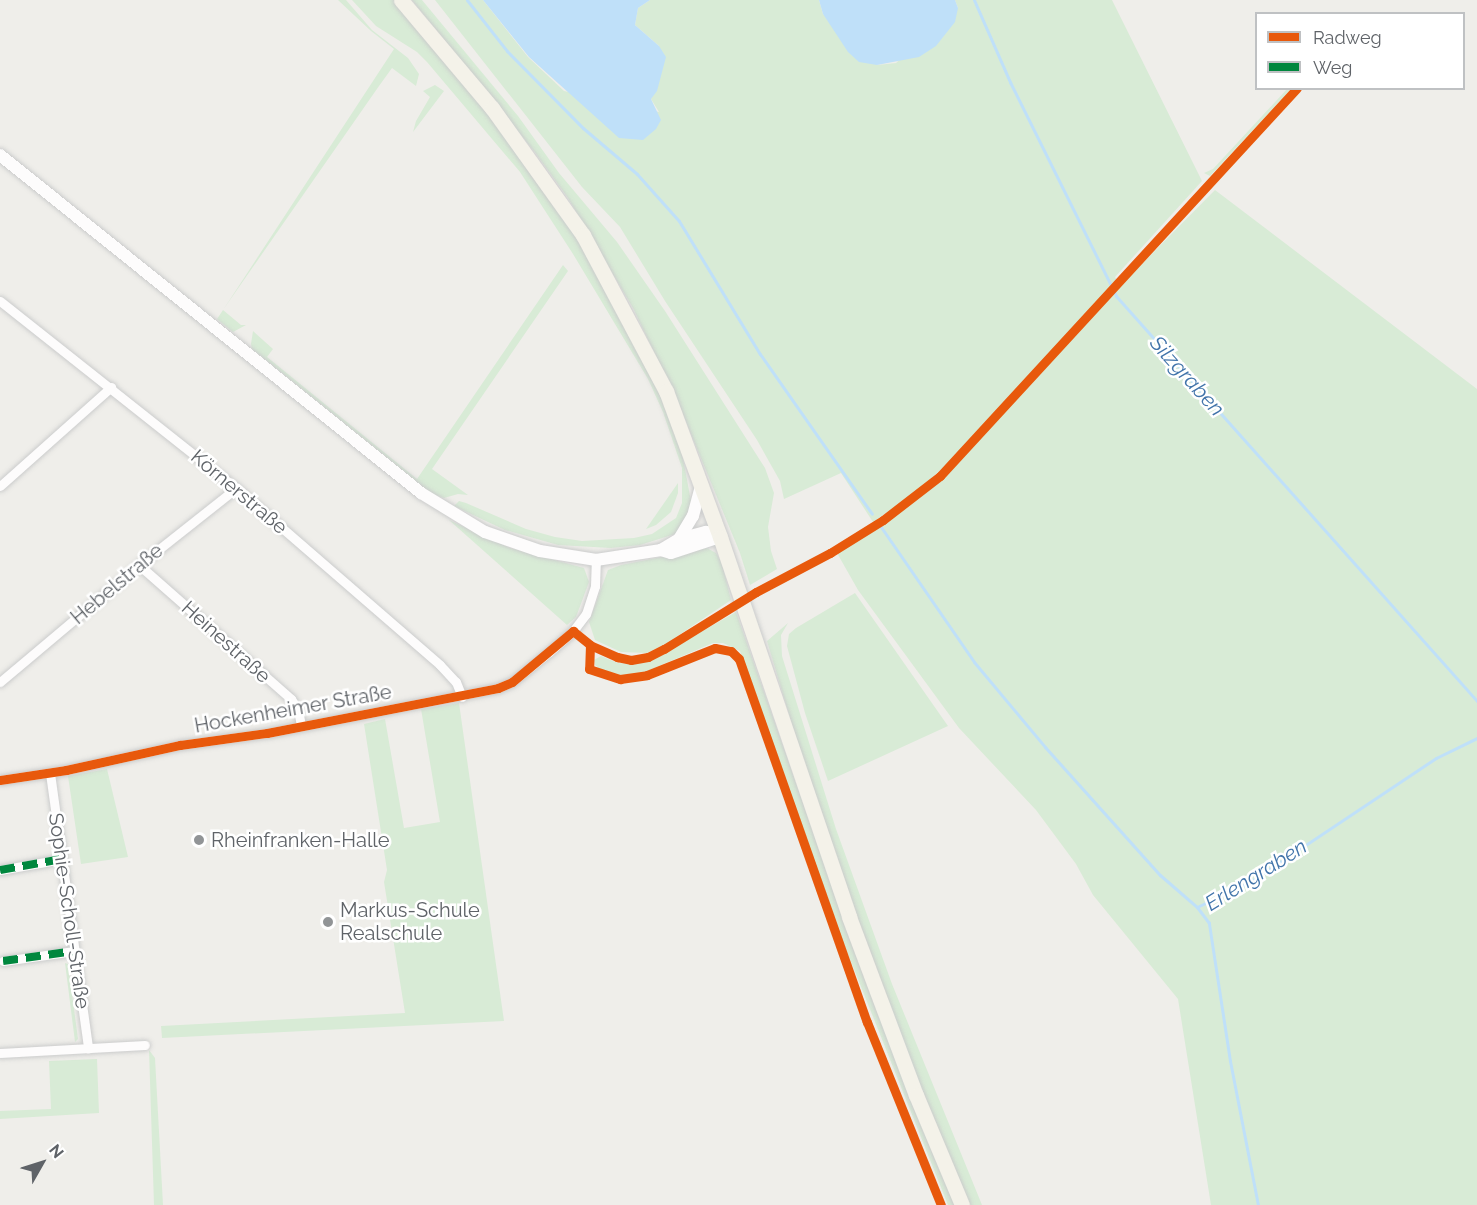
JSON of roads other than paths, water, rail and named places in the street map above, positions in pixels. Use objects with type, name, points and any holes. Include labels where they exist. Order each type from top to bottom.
[{"type":"main road","points":[[402,0],[492,108],[583,235],[666,391],[720,537],[849,917],[916,1095],[962,1205]]},
{"type":"street","points":[[0,154],[447,511],[504,540],[540,551],[596,560],[661,550],[678,539],[706,532],[720,537]]},
{"type":"street","name":"Körnerstraße","points":[[0,301],[236,488],[440,665],[456,682],[462,697]]},
{"type":"street","points":[[0,486],[111,387]]},
{"type":"street","points":[[678,539],[693,516],[701,486]]},
{"type":"street","name":"Hebelstraße","points":[[0,682],[139,565],[236,488]]},
{"type":"street","points":[[661,550],[670,553],[720,537]]},
{"type":"street","name":"Hockenheimer Straße","points":[[0,780],[50,773],[168,747],[231,739],[462,697],[512,682],[573,630],[586,614],[595,586],[596,560]]},
{"type":"street","name":"Heinestraße","points":[[139,565],[291,699],[298,710],[301,725]]},
{"type":"street","name":"Sophie-Scholl-Straße","points":[[50,773],[88,1048]]},
{"type":"street","points":[[0,870],[62,859]]},
{"type":"street","points":[[3,961],[74,951]]},
{"type":"street","points":[[0,1053],[145,1045]]},
{"type":"water","points":[[483,0],[650,0],[638,8],[635,25],[659,46],[666,57],[657,91],[651,99],[661,120],[656,129],[643,140],[619,138],[529,57]]},
{"type":"water","points":[[819,0],[955,0],[958,8],[955,22],[936,46],[919,57],[877,65],[859,62],[848,52],[823,14]]},
{"type":"waterway","points":[[467,0],[507,51],[583,128],[637,174],[679,221],[760,354],[872,514]]},
{"type":"waterway","name":"Silzgraben","points":[[974,0],[1010,82],[1116,296],[1477,701]]},
{"type":"waterway","points":[[881,527],[974,662],[1045,747],[1160,875],[1197,907]]},
{"type":"waterway","name":"Erlengraben","points":[[1258,1205],[1230,1061],[1209,923],[1197,907],[1250,882],[1436,758],[1477,738]]},
{"type":"place","name":"Rheinfranken-Halle","points":[[199,840]]},
{"type":"place","name":"Markus-Schule Realschule","points":[[328,922]]}]
